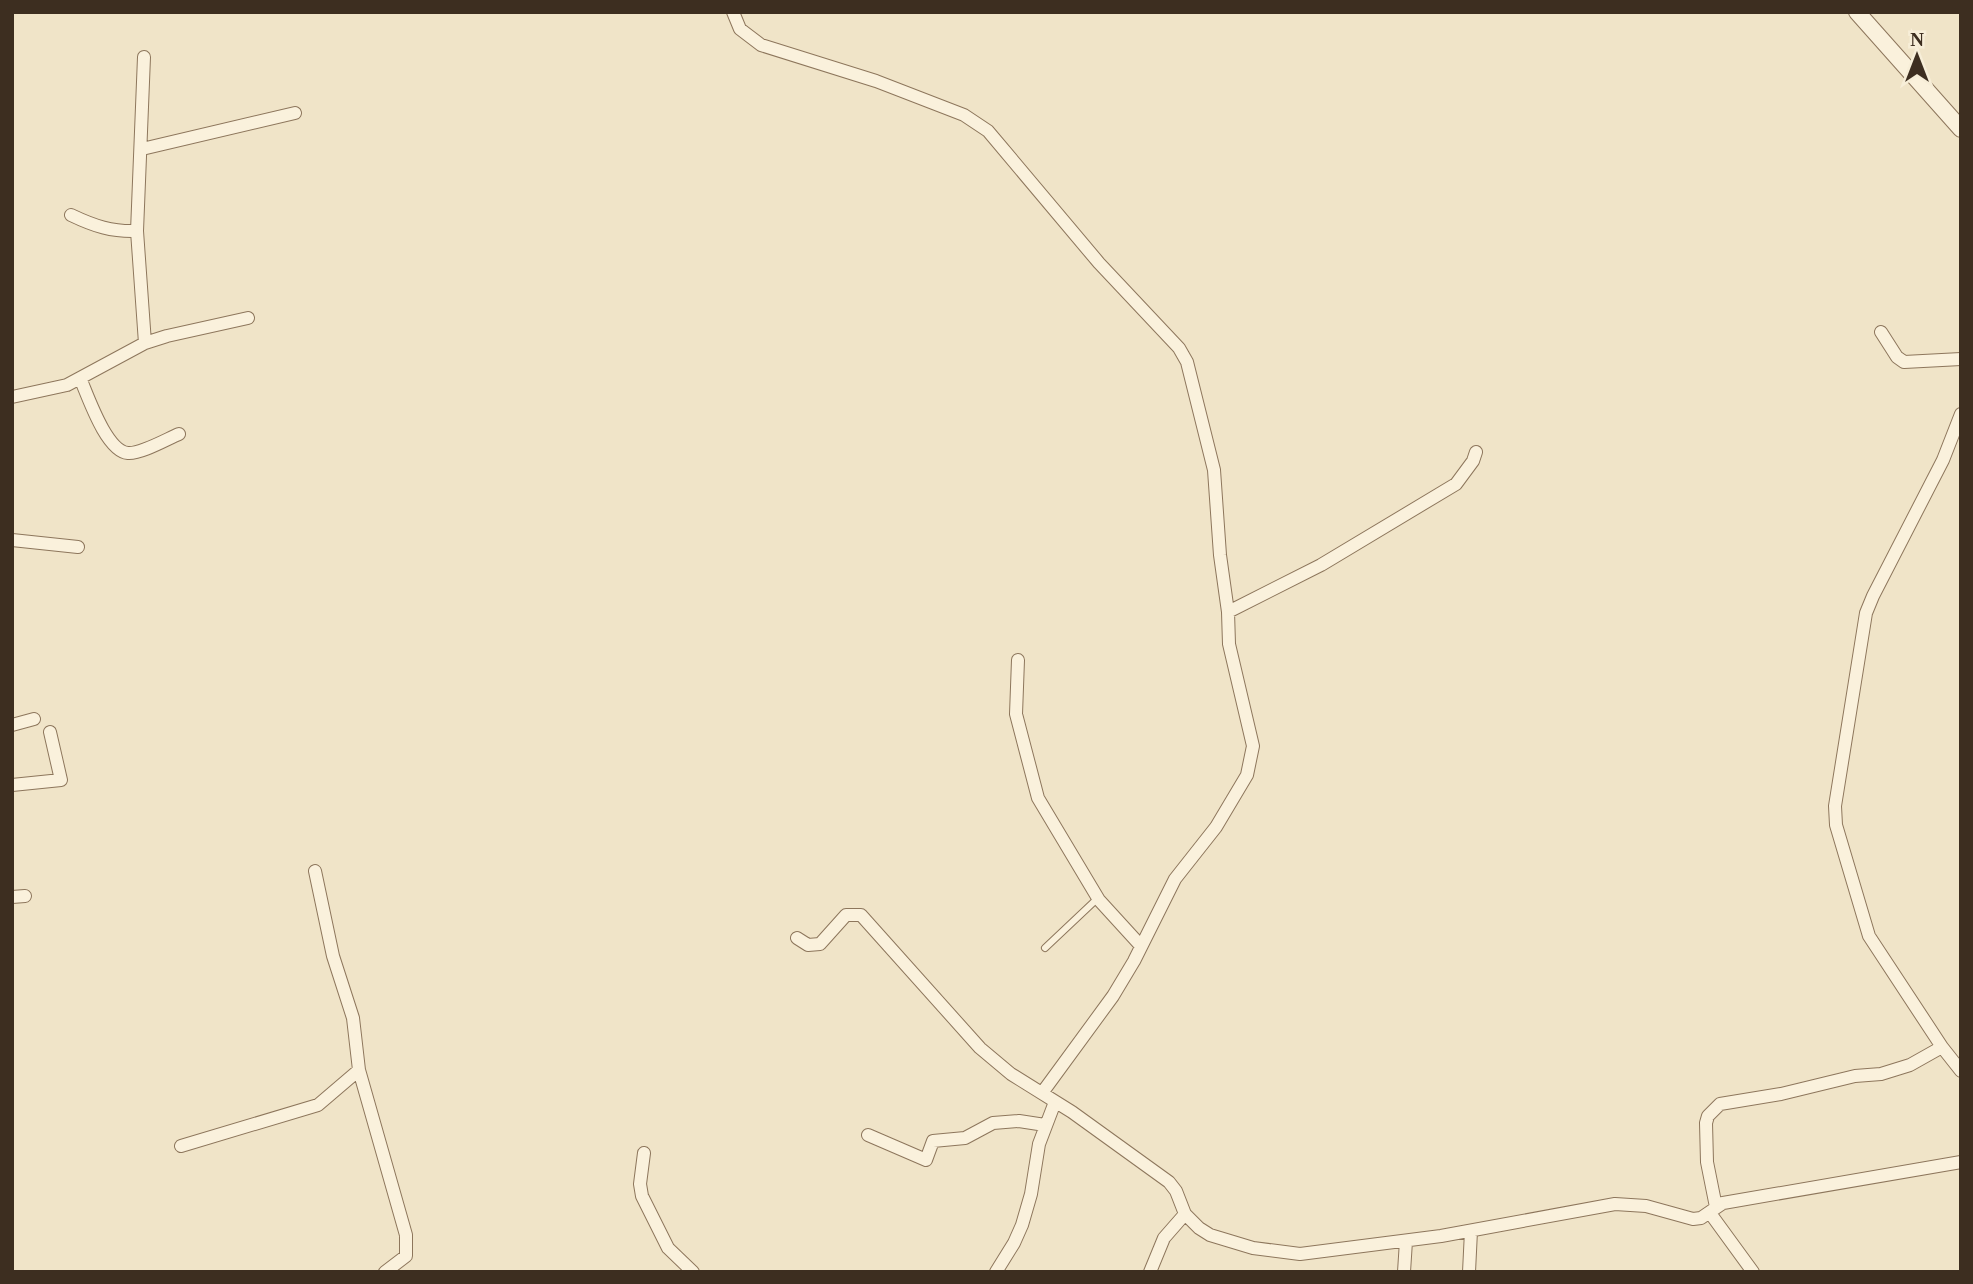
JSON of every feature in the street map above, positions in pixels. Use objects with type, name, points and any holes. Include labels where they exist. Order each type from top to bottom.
[{"type":"street","points":[[733,12],[740,29],[761,45],[876,81],[978,123],[988,131],[1099,263],[1179,348],[1193,377],[1214,470],[1229,644],[1250,727],[1253,746],[1251,761],[1247,775],[1216,827],[1175,880],[1113,996],[1042,1093]]},
{"type":"street","points":[[1857,12],[1961,129]]},
{"type":"street","points":[[144,57],[137,231],[145,343]]},
{"type":"street","points":[[142,149],[295,113]]},
{"type":"street","points":[[71,215],[97,227],[117,232],[137,231]]},
{"type":"street","points":[[12,397],[67,385],[145,343],[248,318]]},
{"type":"street","points":[[1881,332],[1897,357],[1904,362],[1961,359]]},
{"type":"street","points":[[80,377],[106,435],[116,448],[127,453],[137,452],[179,434]]},
{"type":"street","points":[[1961,414],[1942,460],[1866,613],[1835,806],[1836,825],[1868,936],[1961,1071]]},
{"type":"street","points":[[1228,612],[1321,565],[1456,484],[1474,461],[1476,453]]},
{"type":"street","points":[[12,540],[78,547]]},
{"type":"street","points":[[1018,660],[1016,714],[1038,798],[1098,898],[1141,946]]},
{"type":"street","points":[[12,725],[34,719]]},
{"type":"street","points":[[12,785],[61,780],[50,732]]},
{"type":"street","points":[[315,871],[333,956],[354,1018],[359,1070],[407,1247],[406,1256],[385,1272]]},
{"type":"street","points":[[797,938],[808,945],[820,944],[846,915],[860,915],[980,1048],[1011,1074],[1055,1101],[1169,1182],[1176,1191],[1185,1214],[1199,1228],[1210,1235],[1253,1248],[1278,1252],[1322,1252],[1471,1231],[1615,1204],[1646,1206],[1693,1219],[1723,1203],[1961,1162]]},
{"type":"street","points":[[1753,1272],[1713,1210],[1707,1162],[1708,1116],[1720,1104],[1781,1094],[1855,1076],[1881,1074],[1910,1065],[1942,1047]]},
{"type":"street","points":[[181,1146],[318,1105],[359,1070]]},
{"type":"street","points":[[996,1272],[1022,1225],[1045,1125],[1055,1101]]},
{"type":"street","points":[[868,1135],[926,1160],[933,1141],[965,1138],[993,1123],[1019,1121],[1045,1125]]},
{"type":"street","points":[[644,1153],[640,1184],[642,1196],[668,1248],[692,1272]]},
{"type":"street","points":[[1150,1272],[1164,1238],[1185,1214]]},
{"type":"street","points":[[1469,1272],[1471,1231]]},
{"type":"street","points":[[1404,1272],[1406,1241]]},
{"type":"lane","points":[[1045,948],[1098,898]]}]
